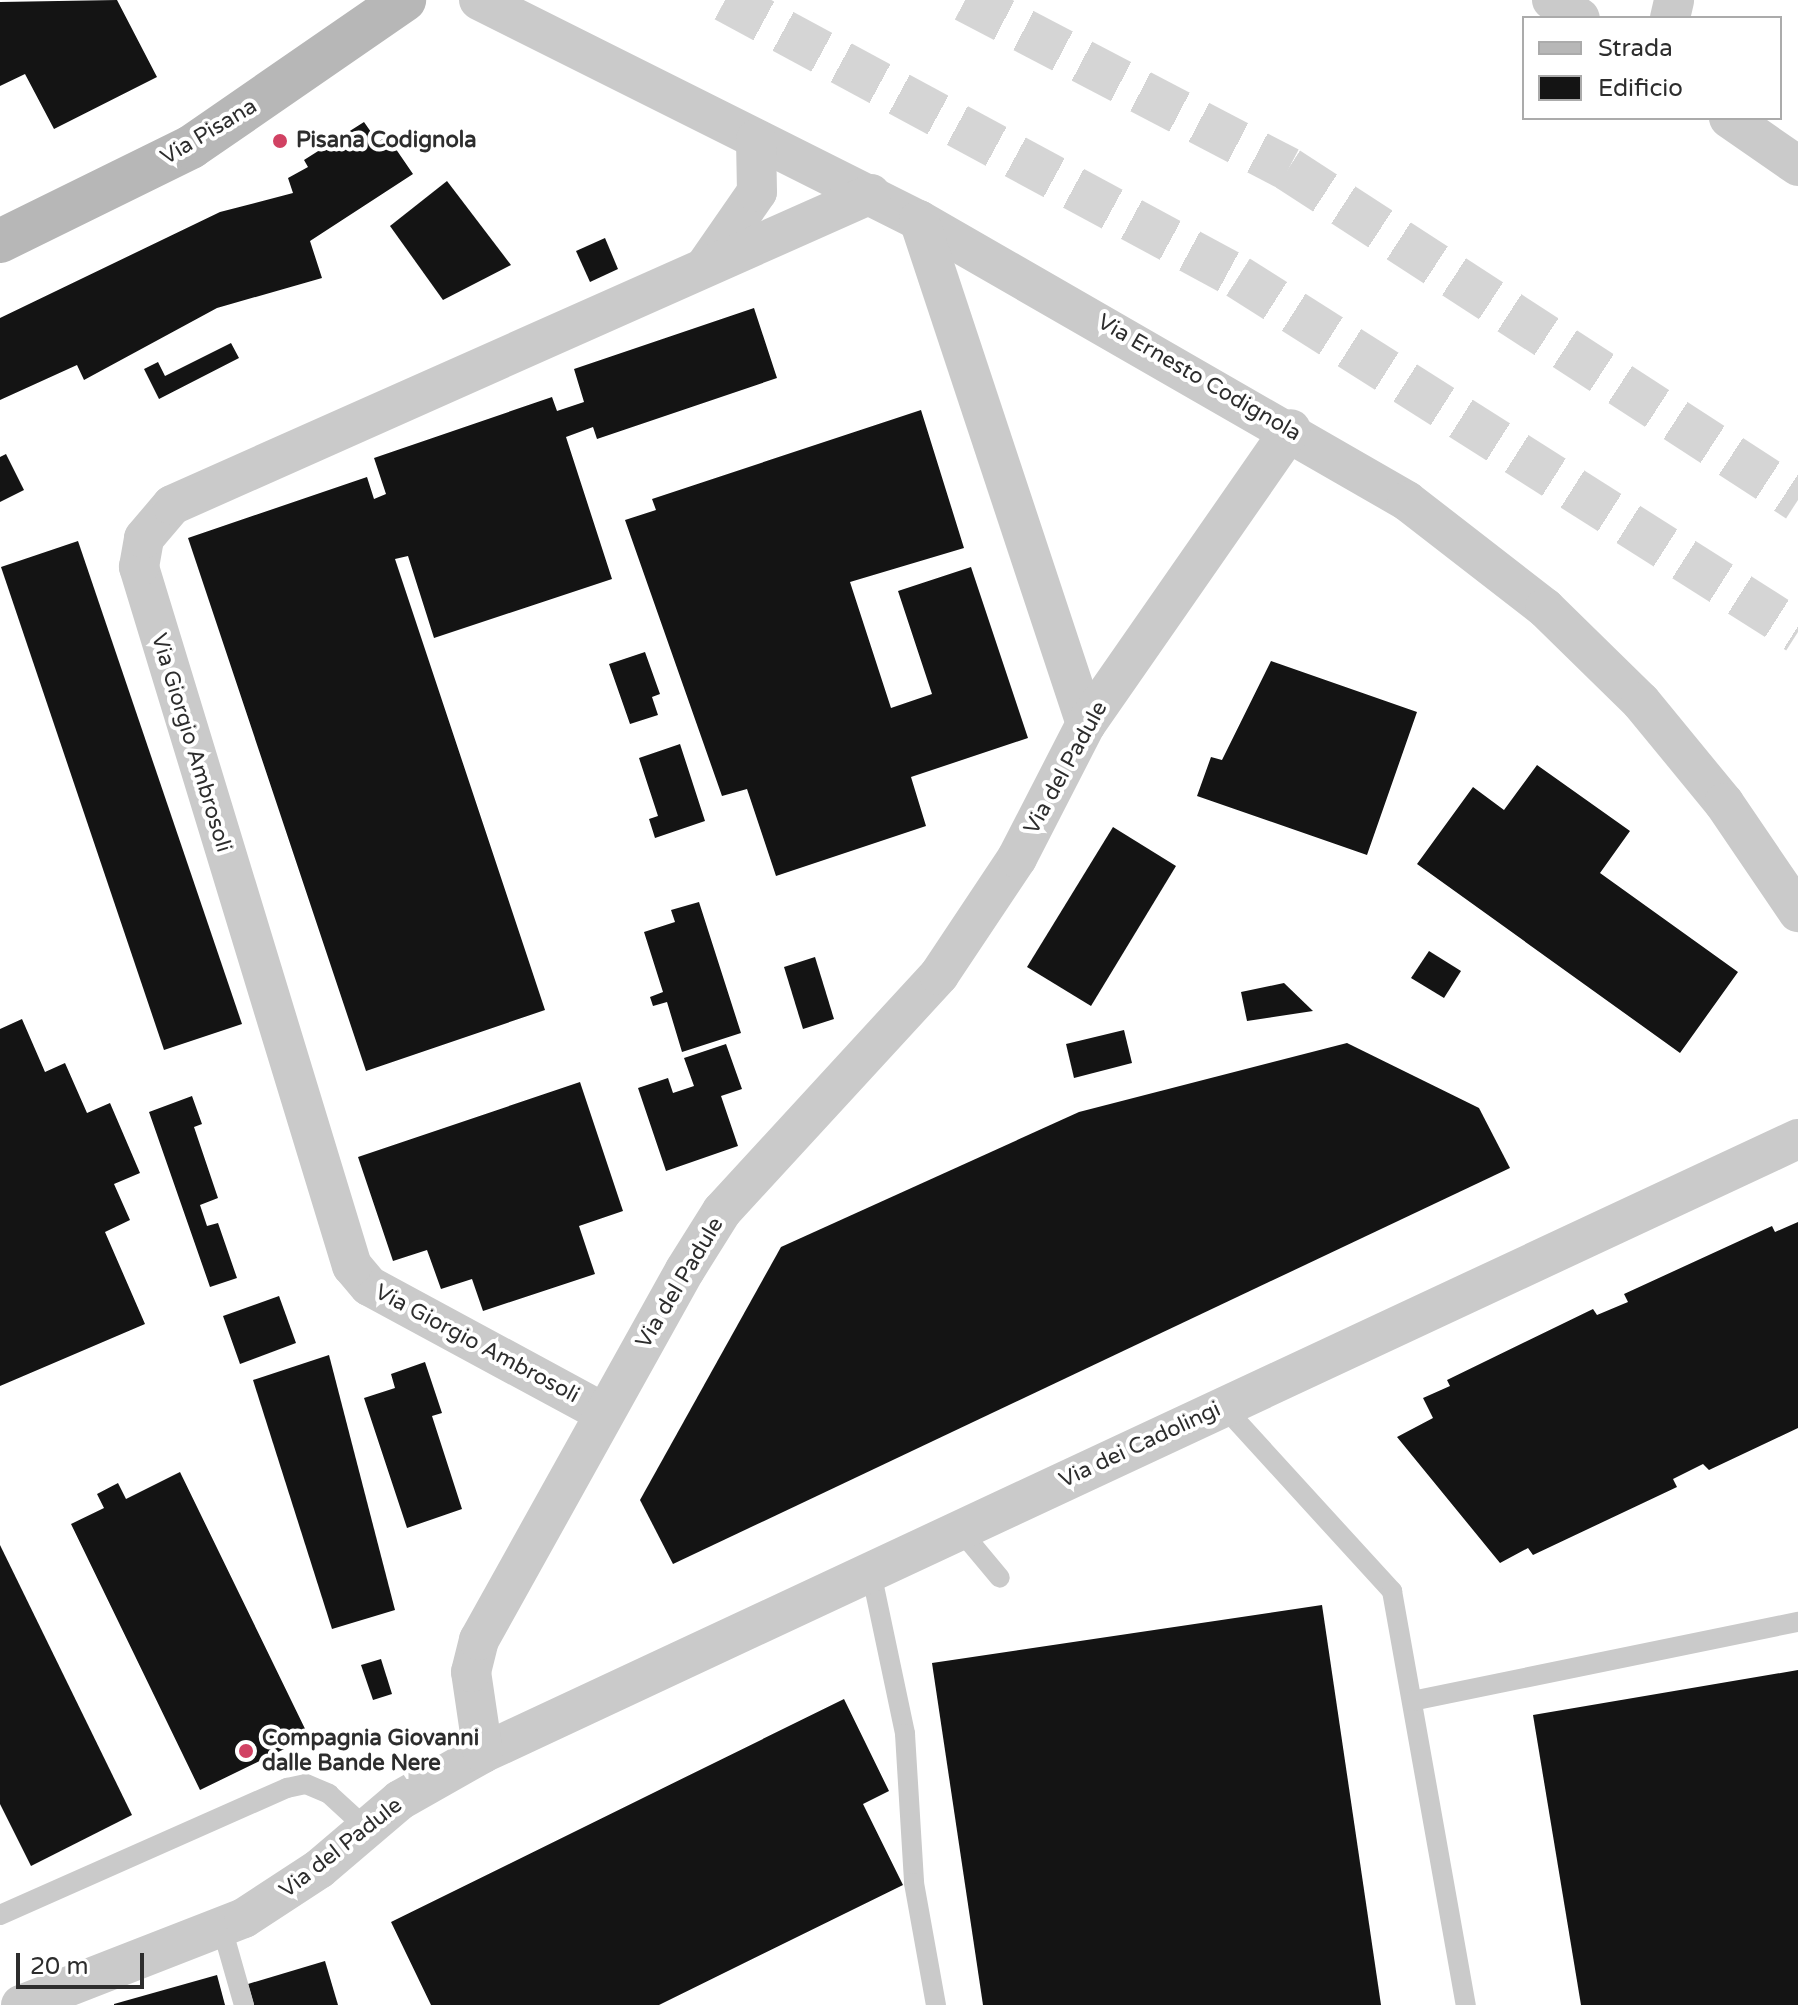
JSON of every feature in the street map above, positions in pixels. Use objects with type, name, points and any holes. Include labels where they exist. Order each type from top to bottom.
[{"type":"main road","name":"Via Pisana","points":[[0,241],[191,147],[404,0]]},
{"type":"street","name":"Via Ernesto Codignola","points":[[479,0],[871,194],[1291,429],[1407,501],[1568,629],[1724,803],[1798,912]]},
{"type":"street","points":[[1552,0],[1577,16]]},
{"type":"street","points":[[1732,120],[1798,166]]},
{"type":"street","points":[[705,267],[757,192],[756,139]]},
{"type":"street","name":"Via Giorgio Ambrosoli","points":[[604,1413],[369,1286],[352,1266],[139,567],[144,538],[172,505],[871,194]]},
{"type":"street","points":[[919,220],[1086,724]]},
{"type":"street","name":"Via del Padule","points":[[21,2005],[222,1928],[319,1869],[365,1827],[483,1753],[471,1672],[479,1640],[604,1413],[722,1211],[939,975],[1017,858],[1086,724],[1291,429]]},
{"type":"street","name":"Via dei Cadolingi","points":[[483,1753],[1798,1139]]},
{"type":"lane","points":[[1223,1406],[1392,1591],[1466,2005]]},
{"type":"lane","points":[[960,1530],[1000,1578]]},
{"type":"lane","points":[[871,1572],[905,1734],[914,1883],[936,2005]]},
{"type":"lane","points":[[1412,1701],[1798,1622]]},
{"type":"lane","points":[[0,1915],[296,1786],[329,1794],[365,1827]]},
{"type":"lane","points":[[222,1928],[244,2005]]},
{"type":"building","points":[[117,0],[157,77],[54,129],[25,74],[0,86],[0,2]]},
{"type":"building","points":[[364,122],[378,142],[387,136],[413,174],[310,241],[322,278],[217,308],[84,380],[77,365],[0,400],[0,318],[220,212],[293,193],[288,178],[308,167],[304,160]]},
{"type":"building","points":[[447,181],[511,265],[443,300],[390,226]]},
{"type":"building","points":[[605,238],[618,269],[590,282],[576,251]]},
{"type":"building","points":[[754,308],[777,378],[597,439],[593,427],[566,437],[612,579],[434,638],[408,556],[395,559],[545,1010],[366,1071],[188,538],[367,477],[374,499],[386,494],[374,458],[552,397],[557,411],[584,402],[574,369]]},
{"type":"building","points":[[231,343],[239,358],[159,399],[144,369],[158,362],[165,376]]},
{"type":"building","points":[[921,410],[964,548],[850,582],[891,708],[932,694],[898,591],[971,567],[1028,738],[911,777],[926,826],[776,876],[747,789],[722,796],[625,520],[656,510],[652,499]]},
{"type":"building","points":[[6,454],[24,490],[0,502],[0,457]]},
{"type":"building","points":[[78,541],[242,1024],[164,1050],[1,567]]},
{"type":"building","points":[[645,652],[660,694],[652,697],[658,715],[630,724],[609,664]]},
{"type":"building","points":[[1271,661],[1417,712],[1367,855],[1197,796],[1211,757],[1222,760]]},
{"type":"building","points":[[680,744],[705,821],[655,838],[649,819],[658,816],[639,758]]},
{"type":"building","points":[[1537,765],[1630,831],[1600,873],[1738,972],[1680,1053],[1417,864],[1473,787],[1504,810]]},
{"type":"building","points":[[1113,827],[1176,866],[1091,1006],[1027,967]]},
{"type":"building","points":[[699,902],[741,1033],[682,1052],[667,1002],[653,1006],[650,997],[663,992],[644,932],[675,922],[671,910]]},
{"type":"building","points":[[1429,951],[1461,971],[1444,998],[1411,978]]},
{"type":"building","points":[[815,957],[834,1019],[803,1029],[784,967]]},
{"type":"building","points":[[1284,983],[1313,1011],[1247,1021],[1241,992]]},
{"type":"building","points":[[22,1019],[45,1072],[65,1063],[87,1113],[110,1103],[140,1173],[114,1184],[130,1220],[105,1232],[145,1324],[0,1386],[0,1029]]},
{"type":"building","points":[[1124,1030],[1132,1063],[1074,1078],[1066,1044]]},
{"type":"building","points":[[1347,1043],[1479,1108],[1510,1168],[673,1564],[640,1500],[781,1247],[1079,1112]]},
{"type":"building","points":[[726,1044],[742,1089],[721,1096],[738,1146],[666,1171],[638,1088],[668,1078],[673,1093],[694,1086],[684,1058]]},
{"type":"building","points":[[580,1082],[623,1211],[579,1226],[595,1274],[483,1311],[472,1279],[441,1289],[427,1250],[393,1261],[358,1157]]},
{"type":"building","points":[[192,1096],[202,1124],[194,1127],[218,1198],[200,1205],[207,1226],[218,1223],[237,1278],[210,1287],[149,1112]]},
{"type":"building","points":[[1798,1222],[1798,1428],[1709,1470],[1703,1464],[1673,1479],[1677,1487],[1533,1555],[1528,1548],[1500,1563],[1397,1437],[1433,1418],[1423,1398],[1450,1386],[1447,1380],[1593,1309],[1597,1315],[1628,1302],[1624,1294],[1772,1226],[1775,1232]]},
{"type":"building","points":[[279,1296],[296,1343],[240,1364],[223,1316]]},
{"type":"building","points":[[329,1355],[395,1610],[332,1629],[253,1380]]},
{"type":"building","points":[[425,1362],[442,1413],[432,1416],[462,1509],[407,1528],[364,1398],[395,1388],[391,1374]]},
{"type":"building","points":[[180,1472],[309,1737],[200,1790],[71,1524],[104,1508],[97,1494],[118,1483],[126,1499]]},
{"type":"building","points":[[0,1545],[132,1815],[31,1866],[0,1804]]},
{"type":"building","points":[[1322,1605],[1381,2005],[983,2005],[932,1663]]},
{"type":"building","points":[[381,1659],[392,1694],[373,1700],[361,1665]]},
{"type":"building","points":[[1798,1670],[1798,2005],[1581,2005],[1533,1715]]},
{"type":"building","points":[[844,1699],[889,1791],[863,1804],[903,1885],[659,2005],[431,2005],[391,1922]]},
{"type":"building","points":[[325,1961],[338,2005],[254,2005],[248,1984]]},
{"type":"building","points":[[217,1975],[225,2005],[114,2005],[114,2004]]},
{"type":"tunnel","points":[[725,0],[1238,277],[1798,632]]},
{"type":"tunnel","points":[[965,0],[1288,169],[1798,500]]},
{"type":"place","name":"Pisana Codignola","points":[[280,141]]},
{"type":"place","name":"Compagnia Giovanni dalle Bande Nere","points":[[246,1751]]}]
